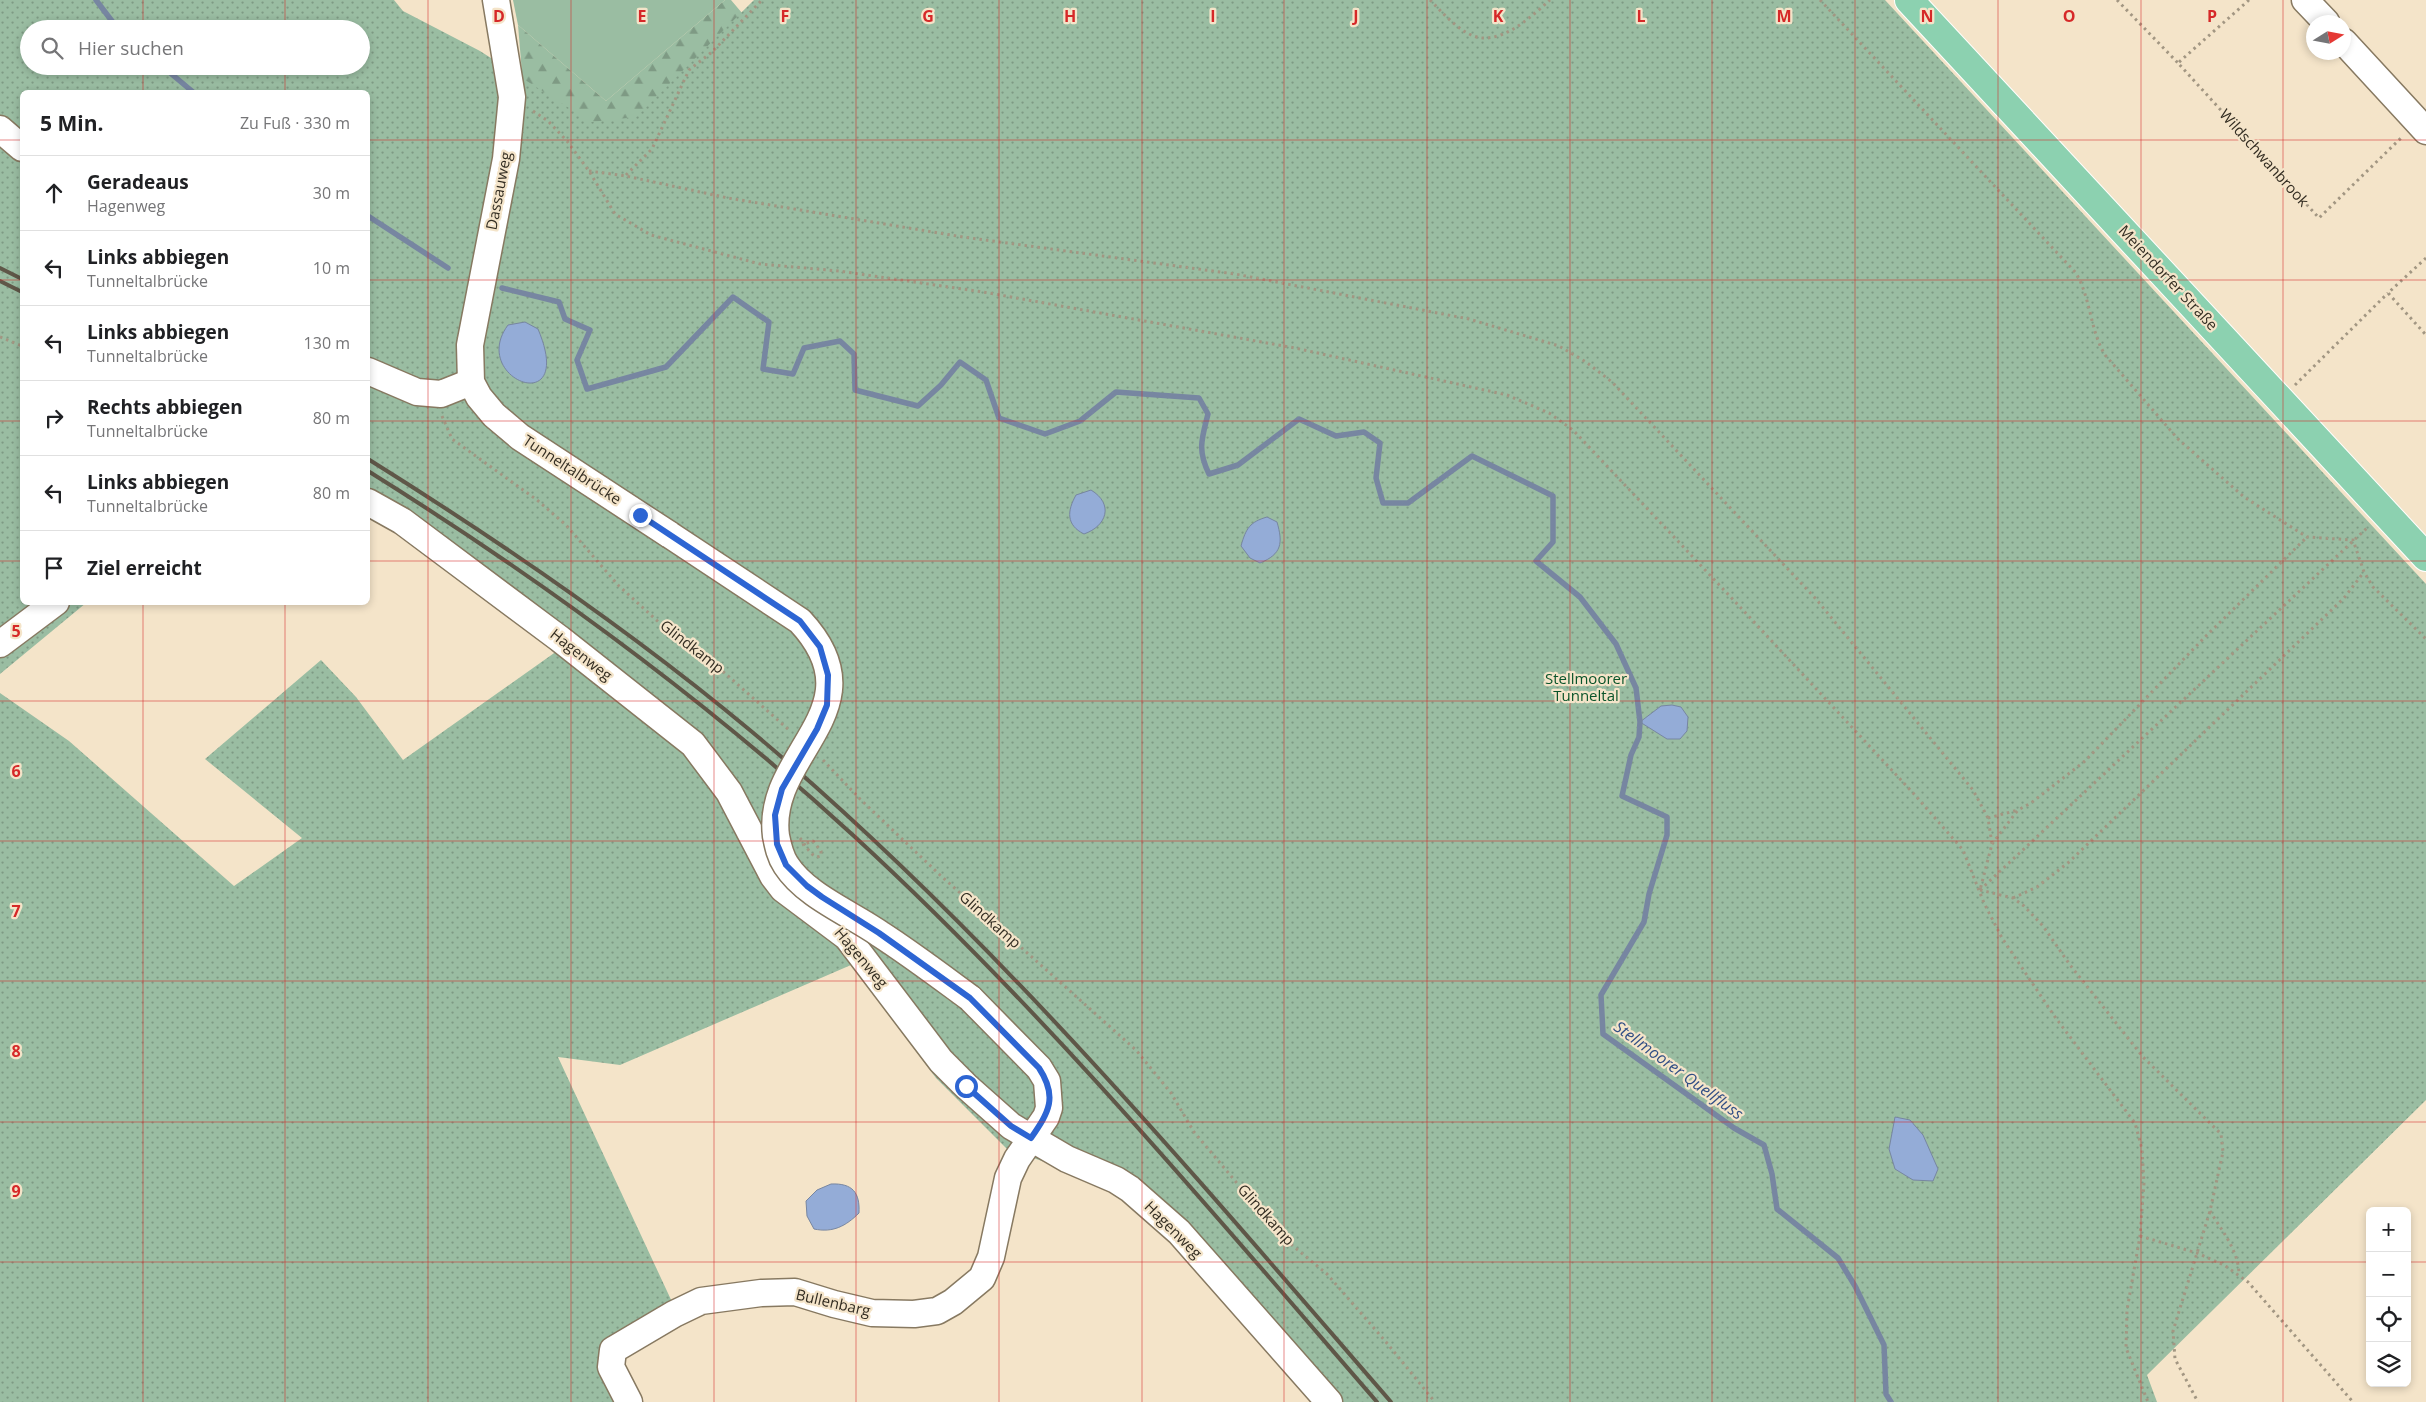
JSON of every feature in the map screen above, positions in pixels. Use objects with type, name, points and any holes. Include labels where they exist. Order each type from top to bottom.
[{"type":"main road","name":"Meiendorfer Straße","points":[[1909,0],[2426,557]]},
{"type":"street","name":"Dassauweg","points":[[471,382],[470,345],[506,159],[512,97],[496,0]]},
{"type":"street","points":[[2305,0],[2319,15]]},
{"type":"street","points":[[2351,50],[2422,126]]},
{"type":"street","points":[[0,129],[20,146]]},
{"type":"street","points":[[370,372],[417,392],[440,394],[471,382]]},
{"type":"street","name":"Tunneltalbrücke","points":[[471,382],[479,397],[494,416],[520,436],[800,621],[811,632],[825,661],[828,675],[827,705],[817,729],[796,763],[777,802],[775,815],[777,844],[786,865],[814,892],[879,933],[970,998],[1027,1054],[1047,1080],[1049,1108],[1031,1138]]},
{"type":"street","name":"Hagenweg","points":[[370,503],[402,521],[544,627],[693,744],[728,792],[772,876],[783,889],[848,937],[941,1061],[1011,1126],[1066,1159],[1116,1180],[1157,1211],[1179,1232],[1329,1402]]},
{"type":"street","points":[[0,644],[52,605]]},
{"type":"street","name":"Bullenbarg","points":[[629,1402],[611,1367],[613,1350],[701,1300],[761,1293],[795,1292],[872,1313],[914,1314],[937,1311],[969,1290],[982,1278],[991,1257],[1008,1178],[1017,1159],[1031,1138]]},
{"type":"path","points":[[626,176],[652,149],[689,70],[712,52],[762,0]]},
{"type":"path","points":[[1430,0],[1466,32],[1483,38],[1504,33],[1531,17],[1550,0]]},
{"type":"path","points":[[1820,0],[2076,273],[2084,286],[2098,342],[2121,375],[2165,424],[2244,497],[2307,537],[2353,540]]},
{"type":"path","name":"Wildschwanbrook","points":[[2117,0],[2178,63],[2319,218],[2422,126]]},
{"type":"path","points":[[2178,63],[2249,0]]},
{"type":"path","points":[[512,97],[548,121],[589,171],[615,214],[652,235],[760,264],[839,271],[1002,295],[1295,348],[1507,395],[1549,413],[1573,430],[1914,794],[1963,850],[1984,903],[2007,946],[2055,1017],[2135,1123],[2142,1149],[2144,1183],[2140,1236],[2127,1310],[2126,1348],[2148,1402]]},
{"type":"path","points":[[589,171],[626,176],[728,198],[963,237],[1235,274],[1468,319],[1559,346],[1586,362],[1612,382],[1816,599],[1972,790],[1988,818],[1992,844]]},
{"type":"path","points":[[2281,400],[2388,293],[2426,258]]},
{"type":"path","points":[[2388,293],[2426,335]]},
{"type":"path","points":[[0,337],[20,345]]},
{"type":"path","name":"Glindkamp","points":[[440,394],[443,419],[452,439],[537,500],[566,525],[618,585],[664,627],[709,659],[794,734]]},
{"type":"path","points":[[1980,890],[2384,512]]},
{"type":"path","points":[[1988,818],[2018,810],[2031,803],[2085,761],[2206,636],[2307,537]]},
{"type":"path","points":[[2353,540],[2364,572],[2373,587],[2426,639]]},
{"type":"path","points":[[2013,898],[2037,887],[2069,862],[2344,598],[2364,572]]},
{"type":"path","name":"Glindkamp","points":[[822,759],[860,799],[940,875],[1136,1050],[1170,1093],[1194,1132],[1252,1201],[1287,1241],[1327,1274],[1386,1342],[1434,1402]]},
{"type":"path","points":[[1980,890],[1992,844],[2018,810]]},
{"type":"path","points":[[800,847],[813,841],[821,851],[820,856],[812,855],[808,849]]},
{"type":"path","points":[[1980,890],[2013,898],[2043,926],[2070,965],[2144,1058],[2221,1134],[2223,1152],[2210,1211],[2173,1331],[2175,1359],[2198,1402]]},
{"type":"path","points":[[2210,1211],[2234,1250],[2240,1276]]},
{"type":"path","points":[[2140,1236],[2196,1253],[2224,1264],[2248,1282],[2354,1402]]},
{"type":"green space","name":"Stellmoorer Tunneltal","points":[[0,0],[394,0],[403,11],[480,51],[591,122],[636,117],[754,0],[1885,0],[2426,584],[2426,1100],[2147,1375],[2157,1402],[1313,1402],[1157,1224],[1097,1180],[1007,1149],[936,1078],[851,965],[620,1065],[558,1057],[680,1319],[616,1356],[639,1402],[0,1402],[0,693],[69,741],[234,886],[302,838],[205,759],[321,660],[356,697],[403,760],[557,651],[370,494],[370,90],[20,90],[20,605],[84,605],[0,674]]},
{"type":"green space","points":[[513,0],[725,0],[606,101],[518,25]]},
{"type":"green space","points":[[725,0],[731,0],[748,20],[645,123],[603,131],[524,97],[518,25],[606,101]]},
{"type":"water","points":[[525,322],[538,329],[546,357],[544,375],[535,382],[523,382],[510,374],[501,361],[499,344],[508,325]]},
{"type":"water","points":[[1091,490],[1103,502],[1105,514],[1098,526],[1084,534],[1071,522],[1070,512],[1076,495]]},
{"type":"water","points":[[1267,517],[1277,522],[1280,542],[1277,552],[1260,563],[1250,558],[1241,546],[1250,527],[1256,521]]},
{"type":"water","points":[[1672,705],[1681,707],[1688,717],[1687,731],[1680,739],[1667,739],[1640,722],[1661,706]]},
{"type":"water","points":[[1895,1117],[1910,1120],[1923,1135],[1938,1169],[1933,1181],[1913,1180],[1895,1169],[1889,1149]]},
{"type":"water","points":[[831,1184],[845,1185],[854,1191],[858,1200],[859,1213],[849,1222],[839,1227],[827,1230],[814,1229],[807,1216],[806,1201],[817,1190]]},
{"type":"waterway","name":"Stellmoorer Quellfluss","points":[[96,0],[111,20]]},
{"type":"waterway","name":"Stellmoorer Quellfluss","points":[[173,75],[191,90]]},
{"type":"waterway","name":"Stellmoorer Quellfluss","points":[[370,217],[448,268]]},
{"type":"waterway","name":"Stellmoorer Quellfluss","points":[[502,288],[559,302],[565,319],[590,330],[577,360],[587,389],[666,367],[733,297],[769,322],[763,369],[793,374],[804,348],[840,341],[854,354],[855,390],[918,406],[941,385],[960,362],[986,380],[999,418],[1045,434],[1080,421],[1116,392],[1199,398],[1208,414],[1202,451],[1209,474],[1238,465],[1299,419],[1336,436],[1364,432],[1380,443],[1376,478],[1383,503],[1408,503],[1472,456],[1553,496],[1553,542],[1536,561],[1580,597],[1616,644],[1636,688],[1640,722],[1639,737],[1631,755],[1622,796],[1667,817],[1667,835],[1649,894],[1644,922],[1601,995],[1603,1034],[1734,1128],[1764,1145],[1772,1174],[1777,1209],[1838,1258],[1855,1286],[1884,1345],[1886,1394],[1891,1402]]},
{"type":"railway","points":[[0,268],[20,278]]},
{"type":"railway","points":[[0,281],[20,291]]},
{"type":"railway","points":[[370,460],[467,522],[612,623],[706,694],[839,807],[1005,969],[1085,1054],[1391,1402]]},
{"type":"railway","points":[[370,472],[496,554],[620,643],[740,737],[855,837],[925,903],[1059,1041],[1188,1184],[1377,1402]]},
{"type":"route","points":[[640,515],[800,621],[811,632],[820,647],[828,675],[829,691],[827,705],[817,729],[796,763],[777,802],[775,828],[777,844],[786,865],[807,886],[916,958],[970,998],[1039,1068],[1047,1080],[1050,1092],[1049,1108],[1046,1117],[1031,1138],[1011,1126],[966,1086]]}]
